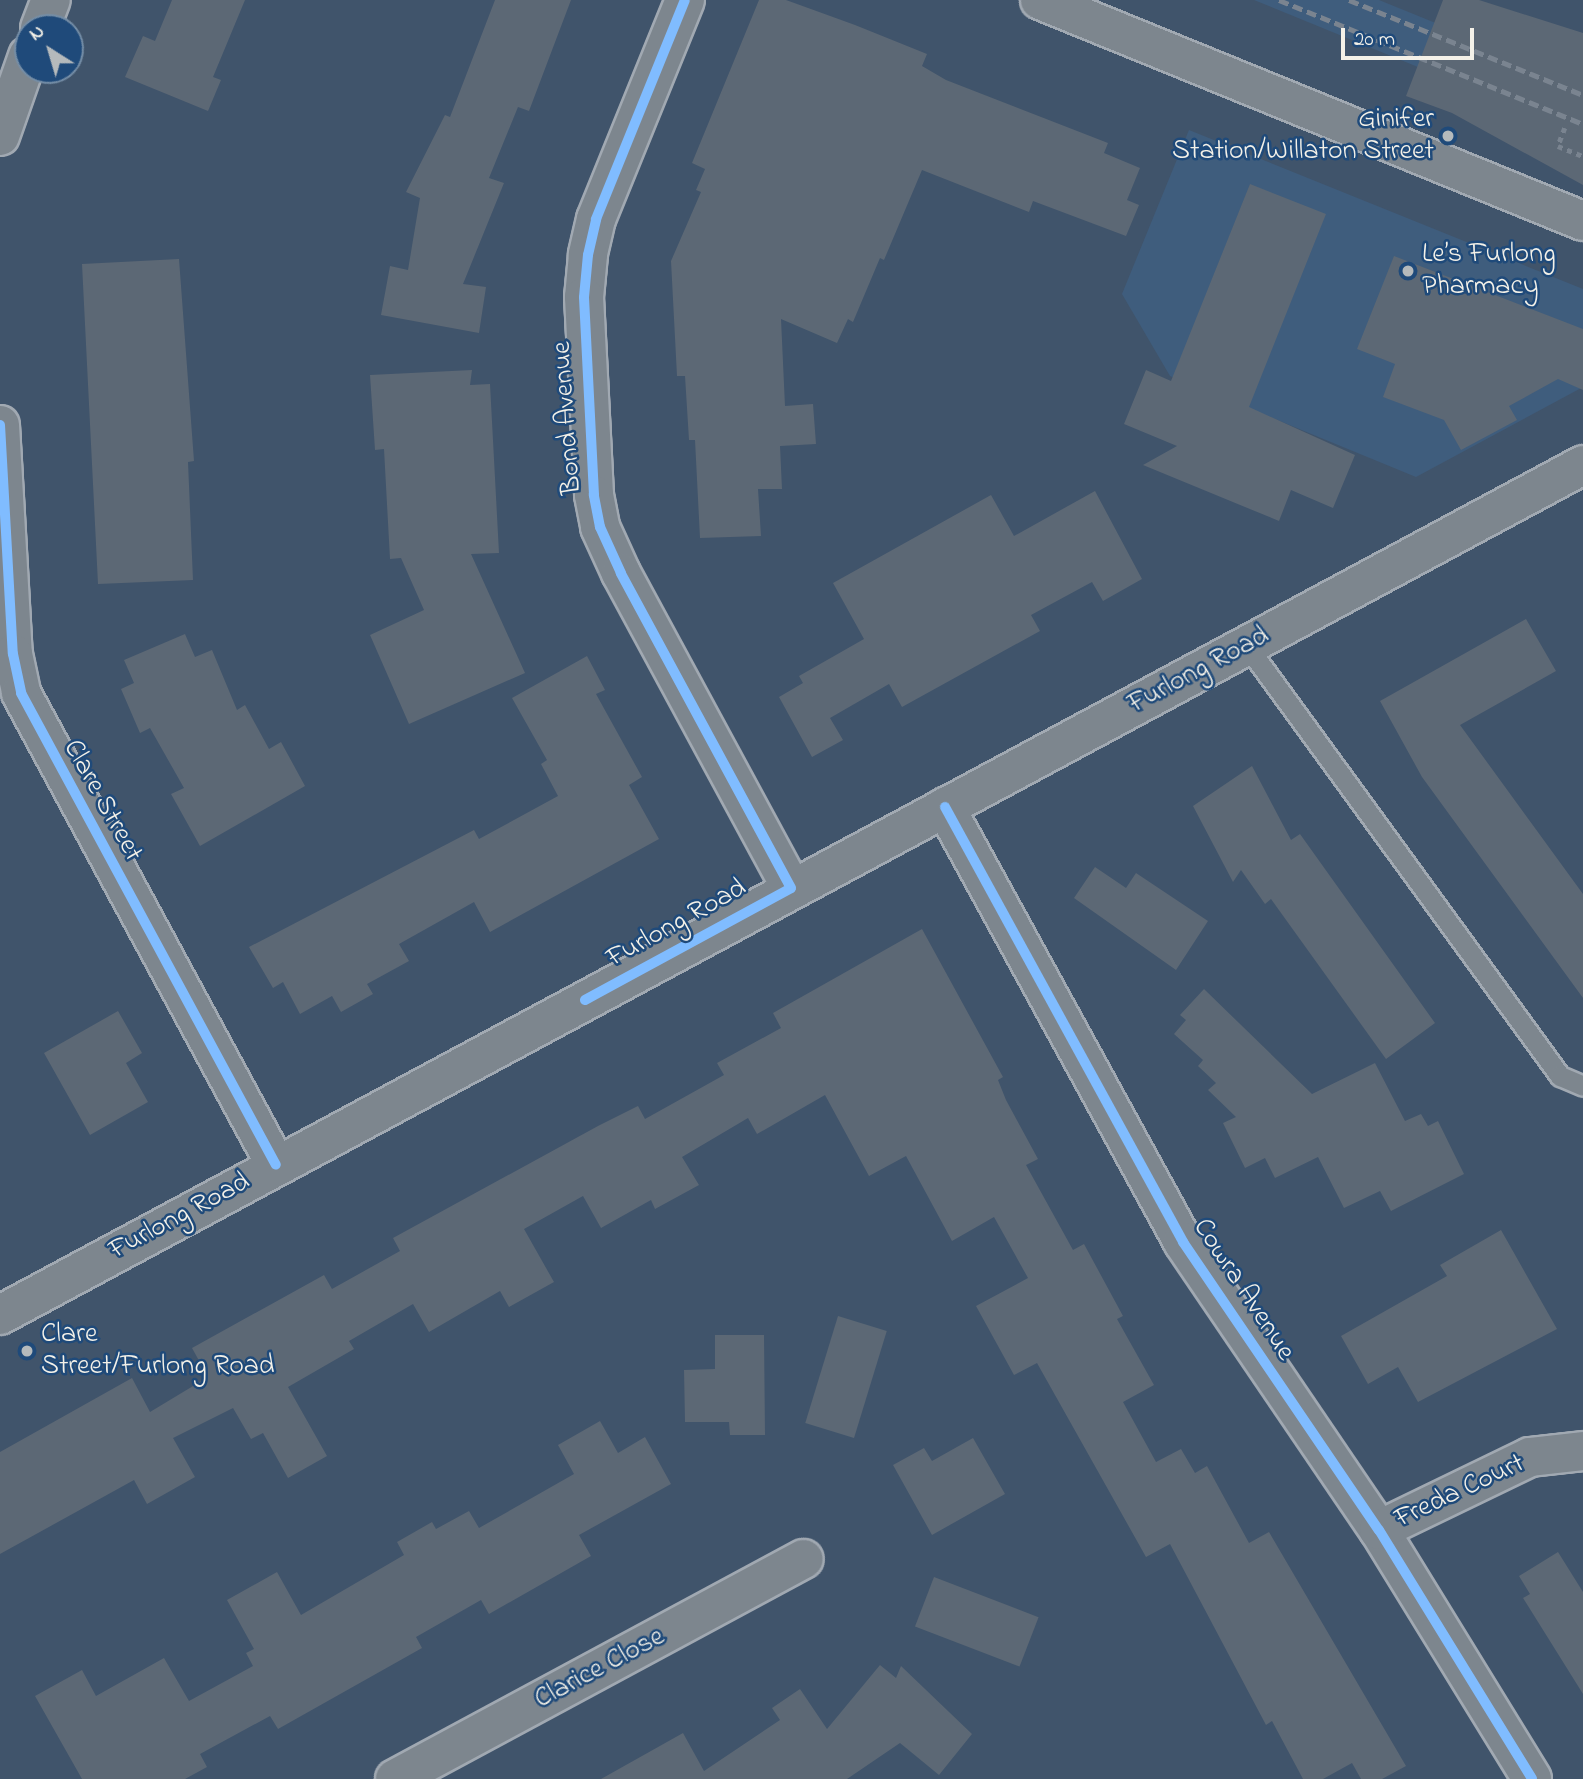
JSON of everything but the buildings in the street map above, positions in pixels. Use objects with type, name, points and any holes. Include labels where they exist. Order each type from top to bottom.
[{"type":"street","name":"Bond Avenue","points":[[685,0],[596,219],[588,254],[584,297],[594,495],[600,527],[621,573],[791,888]]},
{"type":"street","points":[[1040,0],[1583,221]]},
{"type":"street","points":[[0,136],[18,84]]},
{"type":"street","name":"Clare Street","points":[[0,425],[13,654],[11,696],[276,1165]]},
{"type":"street","name":"Furlong Road","points":[[0,1315],[1583,465]]},
{"type":"street","name":"Cowra Avenue","points":[[944,807],[1183,1242],[1380,1530],[1532,1779]]},
{"type":"street","name":"Freda Court","points":[[1380,1530],[1530,1457],[1583,1451]]},
{"type":"street","name":"Clarice Close","points":[[395,1779],[804,1559]]},
{"type":"lane","points":[[1247,646],[1560,1076],[1583,1086]]},
{"type":"path","points":[[1565,128],[1558,146],[1583,156]]},
{"type":"shaded area","points":[[1254,0],[1379,0],[1583,83],[1435,74]]},
{"type":"shaded area","points":[[1189,130],[1583,289],[1583,387],[1416,477],[1170,376],[1122,294]]},
{"type":"railway","points":[[1279,0],[1583,124]]},
{"type":"railway","points":[[1349,0],[1583,95]]},
{"type":"cycle path","points":[[585,1000],[791,888],[621,573],[600,527],[594,495],[584,297],[588,255],[596,219],[685,0]]},
{"type":"cycle path","points":[[0,425],[13,654],[21,693],[276,1165]]},
{"type":"cycle path","points":[[945,807],[1183,1242],[1379,1530],[1532,1779]]},
{"type":"place","name":"Ginifer Station/Willaton Street","points":[[1448,136]]},
{"type":"place","name":"Le’s Furlong Pharmacy","points":[[1408,271]]},
{"type":"place","name":"Clare Street/Furlong Road","points":[[27,1351]]}]
